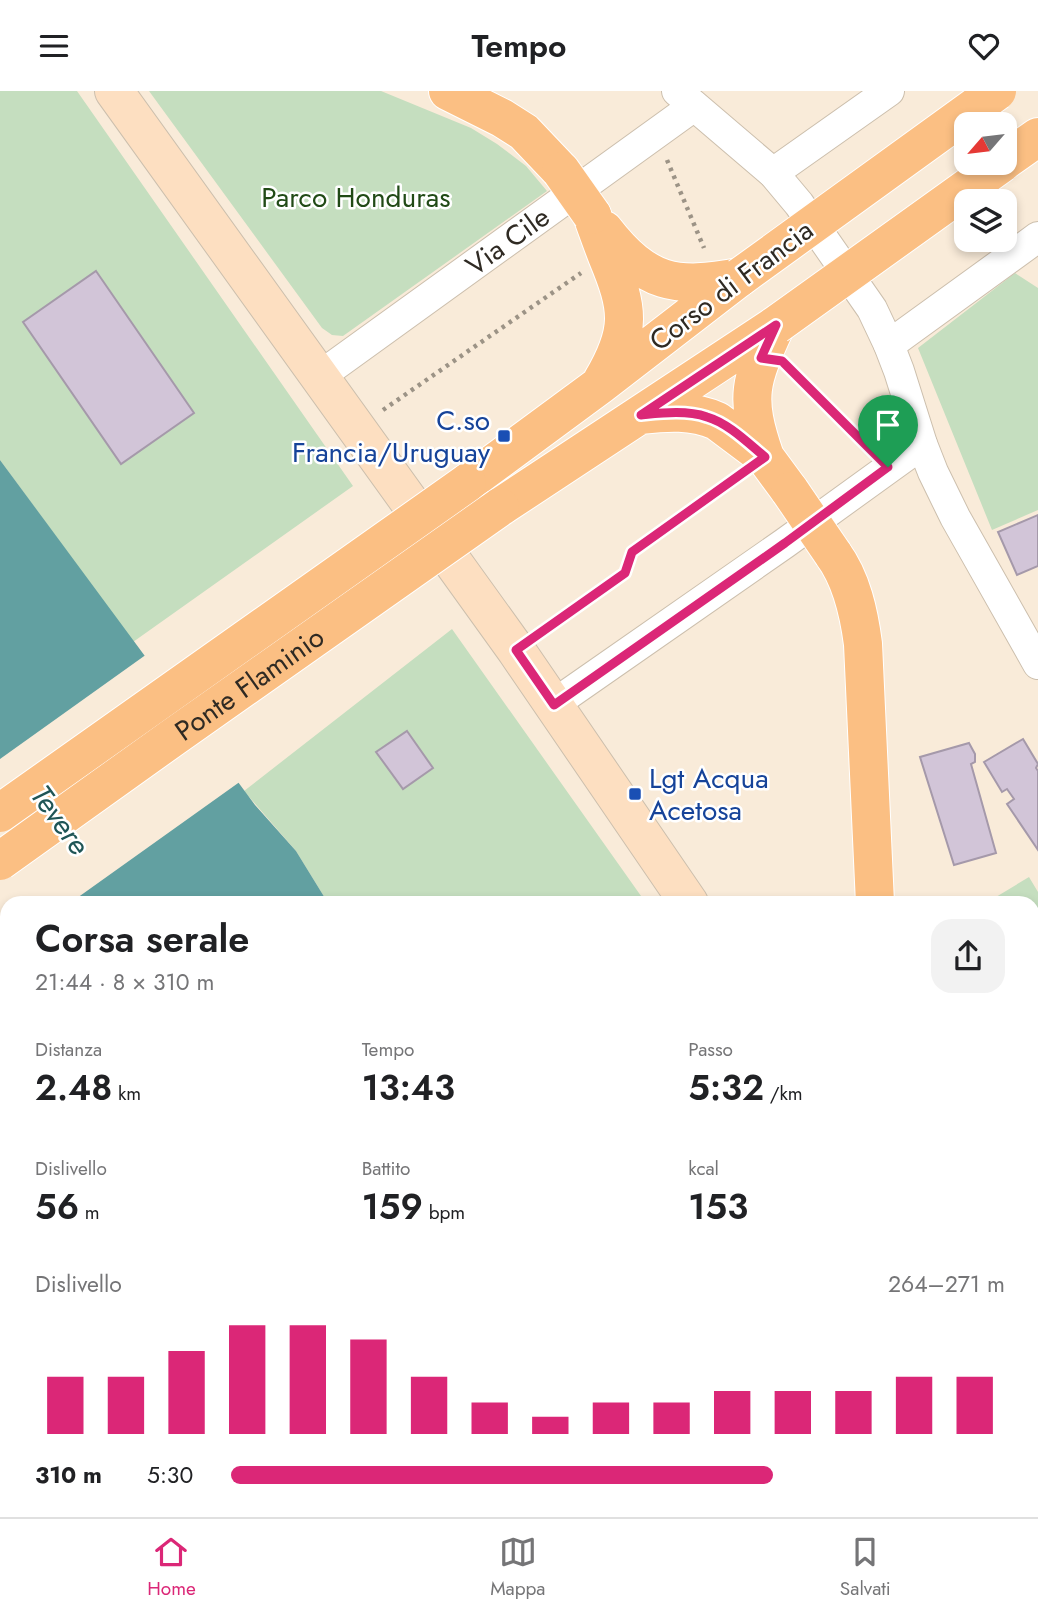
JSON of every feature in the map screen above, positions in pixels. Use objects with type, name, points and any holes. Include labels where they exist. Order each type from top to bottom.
[{"type":"main road","points":[[114,91],[320,376],[376,431],[516,650],[684,896]]},
{"type":"main road","points":[[448,91],[524,132],[561,171],[617,246],[643,269],[673,282],[695,283],[729,279]]},
{"type":"main road","name":"Corso di Francia","points":[[467,482],[600,385],[729,279],[997,91]]},
{"type":"main road","name":"Corso di Francia","points":[[1017,152],[1038,137]]},
{"type":"main road","name":"Corso di Francia","points":[[500,507],[641,415],[769,342],[986,175]]},
{"type":"main road","points":[[592,215],[621,290],[625,318],[619,347],[600,385]]},
{"type":"main road","points":[[765,457],[751,400],[752,386],[769,342]]},
{"type":"main road","points":[[641,415],[664,412],[708,417],[734,432],[765,457],[844,571],[860,619],[863,644],[875,896]]},
{"type":"main road","name":"Ponte Flaminio","points":[[0,813],[467,482]]},
{"type":"main road","name":"Ponte Flaminio","points":[[0,861],[500,507]]},
{"type":"street","points":[[773,173],[889,91]]},
{"type":"street","name":"Via Cile","points":[[320,376],[545,212],[656,135],[686,99]]},
{"type":"street","points":[[686,99],[773,173],[799,204],[872,309],[889,345],[922,444],[956,517],[1029,629],[1038,664]]},
{"type":"street","points":[[889,345],[1038,237]]},
{"type":"street","points":[[554,705],[922,444]]},
{"type":"path","points":[[656,135],[729,279]]},
{"type":"path","points":[[376,431],[607,255]]},
{"type":"path","points":[[769,342],[782,361],[888,467]]},
{"type":"path","points":[[516,650],[625,573],[632,552],[765,457]]},
{"type":"green space","points":[[0,91],[77,91],[353,486],[133,642],[0,460]]},
{"type":"green space","name":"Parco Honduras","points":[[149,91],[381,91],[471,128],[526,166],[547,191],[343,336],[332,335],[322,328]]},
{"type":"green space","points":[[1015,273],[1038,288],[1038,510],[992,530],[918,348]]},
{"type":"green space","points":[[452,629],[641,896],[324,896],[296,851],[244,791]]},
{"type":"green space","points":[[1029,877],[1038,892],[1038,896],[998,896]]},
{"type":"water","name":"Tevere","points":[[0,460],[255,805],[296,851],[324,896],[0,896]]},
{"type":"pier","points":[[147,654],[241,781],[80,896],[0,896],[0,759]]},
{"type":"building","points":[[96,271],[194,413],[121,464],[23,322]]},
{"type":"building","points":[[1038,515],[1038,566],[1017,575],[998,532]]},
{"type":"building","points":[[407,731],[433,768],[403,789],[376,752]]},
{"type":"building","points":[[1023,739],[1038,764],[1038,850],[1007,804],[1014,799],[1007,789],[1002,792],[984,762]]},
{"type":"building","points":[[969,743],[975,754],[975,762],[971,764],[996,853],[954,865],[920,757]]},
{"type":"place","name":"C.so Francia/Uruguay","points":[[504,436]]},
{"type":"place","name":"Lgt Acqua Acetosa","points":[[635,794]]},
{"type":"route","points":[[776,325],[761,358],[782,361],[888,467],[785,543],[554,705],[516,650],[625,573],[632,552],[765,457],[734,432],[708,417],[664,412],[641,415],[776,325]]}]
